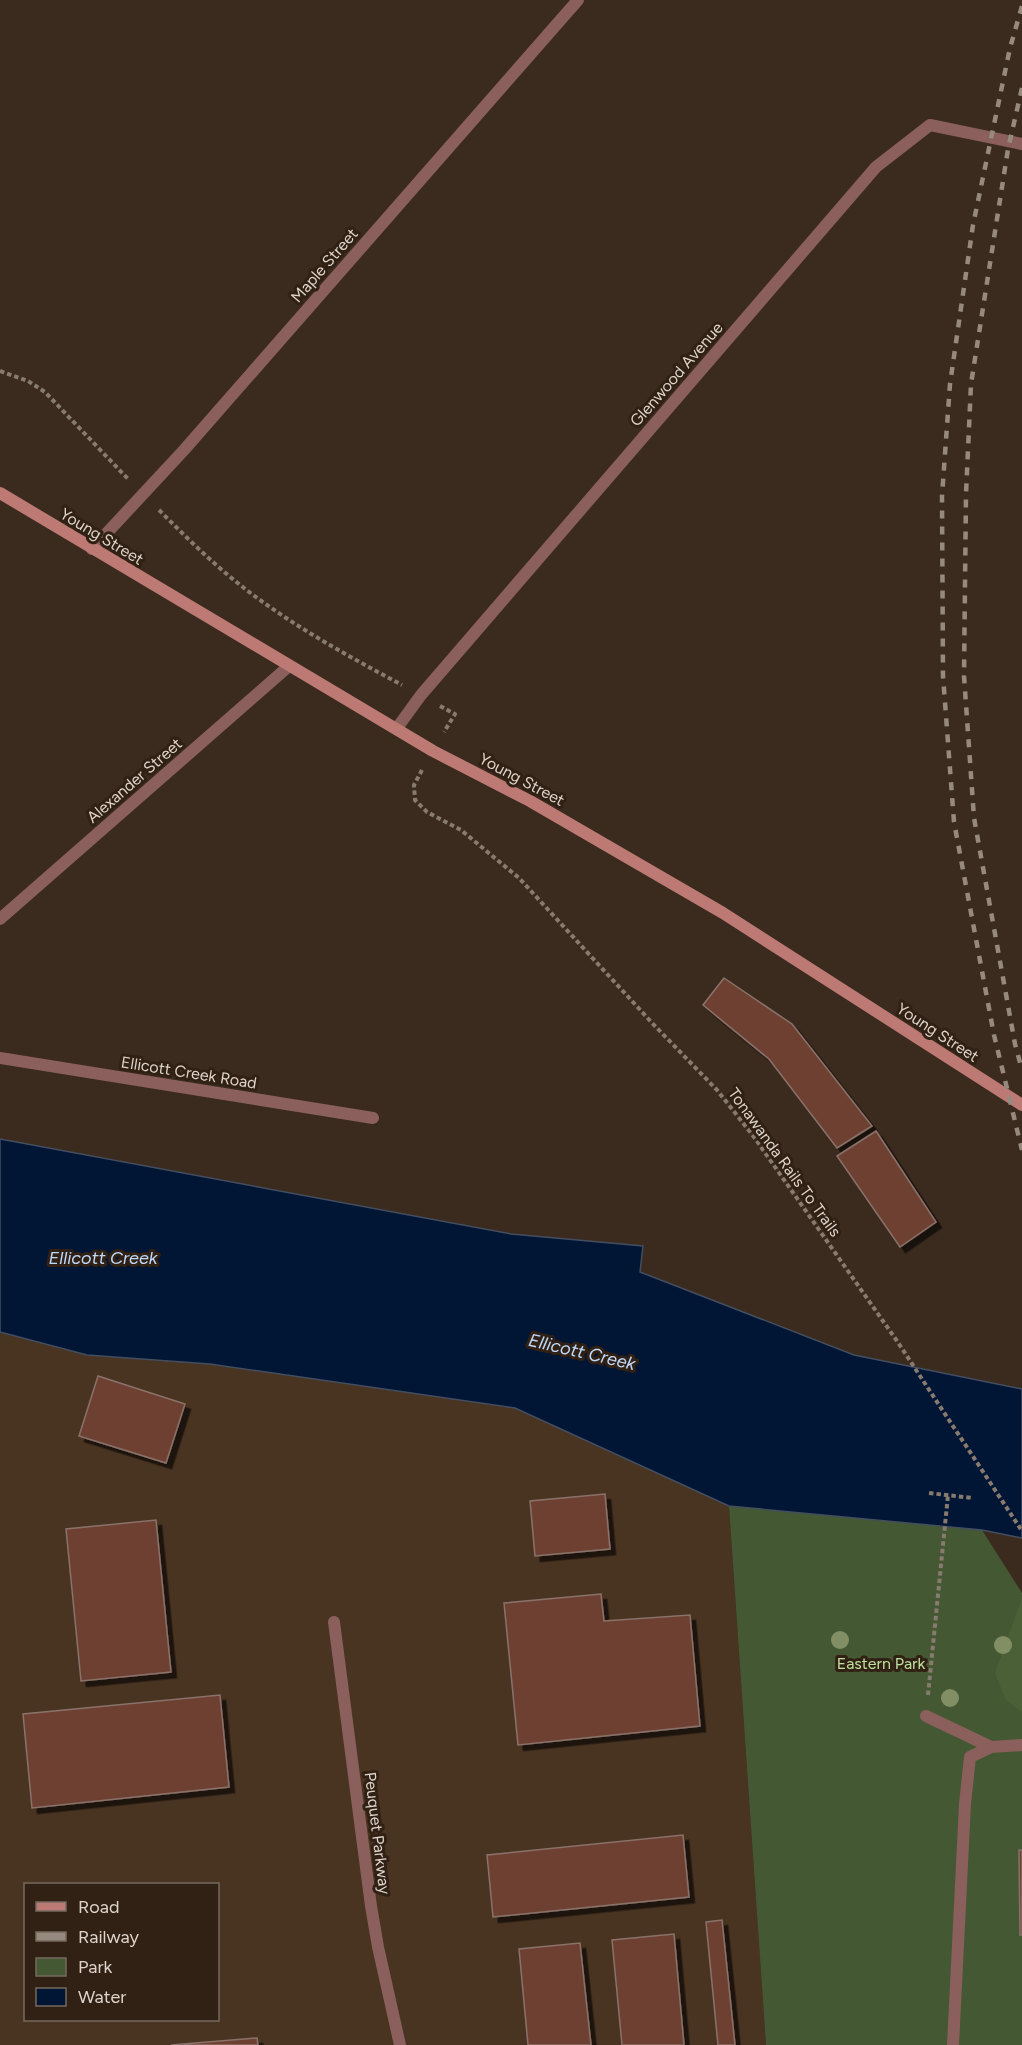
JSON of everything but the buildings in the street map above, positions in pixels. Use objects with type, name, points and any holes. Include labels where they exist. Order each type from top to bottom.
[{"type":"street","name":"Maple Street","points":[[93,549],[164,472],[578,0]]},
{"type":"street","name":"Glenwood Avenue","points":[[398,728],[436,677],[876,166],[930,124],[1022,144]]},
{"type":"street","name":"Young Street","points":[[0,493],[289,666],[398,728],[433,751],[530,801],[723,914],[1022,1105]]},
{"type":"street","name":"Alexander Street","points":[[0,920],[289,666]]},
{"type":"street","name":"Ellicott Creek Road","points":[[0,1058],[373,1118]]},
{"type":"street","name":"Peuquet Parkway","points":[[334,1622],[370,1906],[400,2045]]},
{"type":"street","points":[[926,1716],[991,1747]]},
{"type":"street","points":[[953,2045],[964,1804],[970,1757],[991,1747],[1022,1745]]},
{"type":"path","points":[[0,371],[28,381],[45,392],[127,478]]},
{"type":"path","points":[[158,509],[202,553],[267,605],[369,668],[398,683]]},
{"type":"path","points":[[442,706],[455,714],[449,724]]},
{"type":"path","name":"Tonawanda Rails To Trails","points":[[420,774],[414,785],[415,800],[427,812],[461,830],[519,879],[717,1090],[795,1193],[897,1341],[1022,1531]]},
{"type":"path","points":[[929,1493],[972,1498]]},
{"type":"path","points":[[926,1716],[948,1496]]},
{"type":"shaded area","points":[[0,1332],[87,1355],[210,1364],[515,1408],[729,1506],[766,2045],[0,2045]]},
{"type":"green space","name":"Eastern Park","points":[[729,1506],[982,1530],[1022,1593],[1022,2045],[766,2045]]},
{"type":"green space","points":[[1022,1599],[1022,1712],[1006,1700],[995,1673]]},
{"type":"water","name":"Ellicott Creek","points":[[0,1139],[511,1234],[643,1246],[640,1272],[854,1355],[1022,1389],[1022,1538],[982,1530],[729,1506],[515,1408],[210,1364],[87,1355],[0,1332]]},
{"type":"railway","points":[[1022,6],[1010,48],[973,225],[950,384],[942,496],[943,676],[954,822],[994,1035],[1022,1150]]},
{"type":"railway","points":[[1022,88],[1008,149],[971,384],[966,494],[964,676],[974,818],[1015,1044],[1022,1070]]}]
